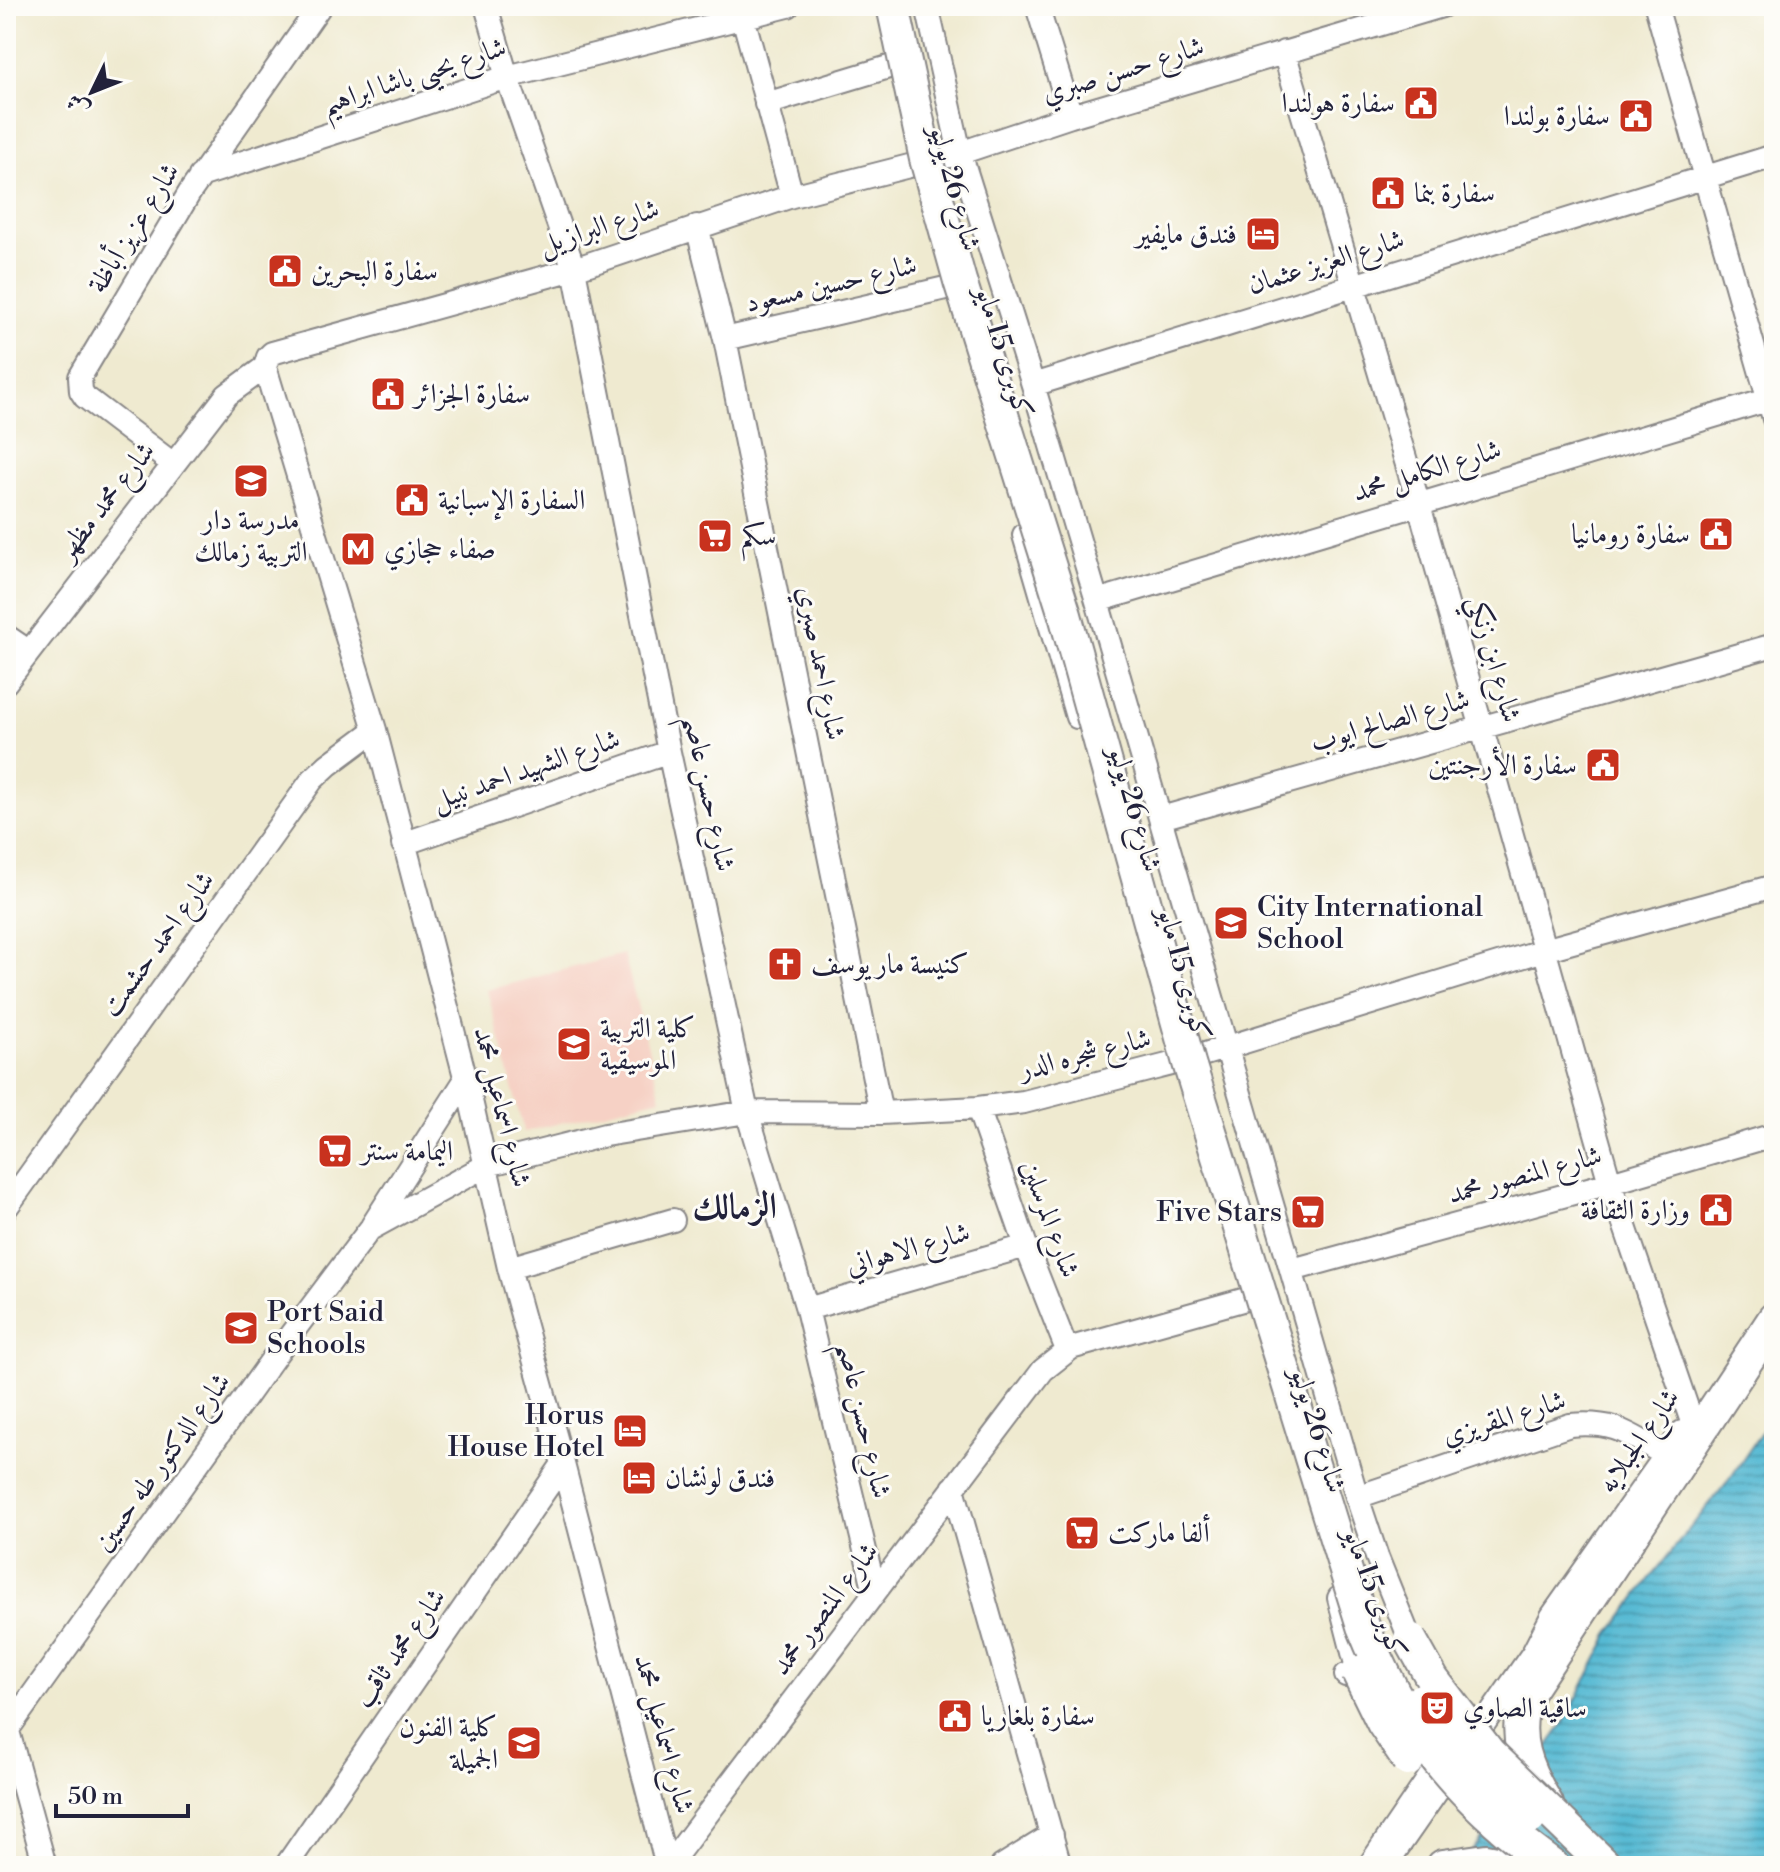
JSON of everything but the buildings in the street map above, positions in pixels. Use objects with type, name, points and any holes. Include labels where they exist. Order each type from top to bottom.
[{"type":"highway","name":"كوبرى 15 مايو","points":[[893,6],[926,159],[960,281],[1065,615],[1189,1063],[1363,1626],[1405,1716],[1434,1757],[1493,1819],[1553,1866]]},
{"type":"highway","name":"كوبرى 15 مايو","points":[[909,6],[944,151],[1082,607],[1206,1055],[1380,1620],[1411,1685],[1452,1744],[1502,1795],[1594,1866]]},
{"type":"highway","points":[[1555,1817],[1525,1765],[1520,1747],[1521,1712],[1526,1695],[1774,1319]]},
{"type":"highway","points":[[1410,1639],[1433,1680],[1489,1753],[1606,1866]]},
{"type":"highway","points":[[1358,1672],[1383,1723],[1433,1790],[1520,1866]]},
{"type":"highway","points":[[1444,1866],[1486,1860],[1520,1866]]},
{"type":"street","name":"شارع عزيز أباظة","points":[[173,464],[85,397],[81,391],[80,377],[200,176],[320,6]]},
{"type":"street","name":"شارع حسن عاصم","points":[[486,6],[507,77],[574,269],[669,752],[747,1112],[807,1309],[875,1592]]},
{"type":"street","name":"شارع يحيى باشا ابراهيم","points":[[200,176],[507,77],[742,12],[788,6]]},
{"type":"street","name":"شارع 26 يوليو","points":[[878,6],[950,287],[1246,1299],[1340,1601],[1358,1672],[1346,1675],[1357,1704]]},
{"type":"street","name":"شارع 26 يوليو","points":[[927,6],[960,153],[1097,601],[1357,1497],[1410,1639]]},
{"type":"street","points":[[1037,6],[1071,116]]},
{"type":"street","name":"شارع حسن صبري","points":[[960,153],[1071,116],[1442,6]]},
{"type":"street","points":[[1656,6],[1772,405]]},
{"type":"street","points":[[742,12],[792,196]]},
{"type":"street","name":"شارع ابن زنكي","points":[[1284,52],[1419,505],[1610,1183],[1691,1419]]},
{"type":"street","points":[[766,104],[892,66]]},
{"type":"street","name":"شارع البرازيل","points":[[265,367],[272,353],[574,269],[792,196],[960,153]]},
{"type":"street","name":"شارع العزيز عثمان","points":[[1033,385],[1774,156]]},
{"type":"street","name":"شارع احمد صبري","points":[[697,226],[725,339],[881,1113]]},
{"type":"street","name":"شارع حسين مسعود","points":[[725,339],[950,287]]},
{"type":"street","name":"شارع محمد مظهر","points":[[6,682],[227,395],[265,367]]},
{"type":"street","name":"شارع اسماعيل محمد","points":[[265,367],[375,730],[468,1085],[509,1268],[668,1866]]},
{"type":"street","name":"شارع الكامل محمد","points":[[1097,601],[1419,505],[1772,405]]},
{"type":"street","points":[[6,636],[28,651]]},
{"type":"street","name":"شارع الصالح ايوب","points":[[1161,818],[1774,645]]},
{"type":"street","name":"شارع احمد حشمت","points":[[6,1208],[312,780],[375,730]]},
{"type":"street","name":"شارع الشهيد احمد نبيل","points":[[403,844],[669,752]]},
{"type":"street","name":"شارع شجره الدر","points":[[487,1165],[605,1135],[747,1112],[881,1113],[978,1108],[1024,1102],[1179,1062],[1544,950],[1774,886]]},
{"type":"street","name":"شارع الدكتور طه حسين","points":[[6,1729],[370,1229],[468,1085]]},
{"type":"street","name":"شارع المرسلين","points":[[978,1108],[1026,1246],[1067,1350]]},
{"type":"street","name":"شارع المنصور محمد","points":[[1292,1270],[1774,1135]]},
{"type":"street","name":"شارع الدكتور طه حسين","points":[[370,1229],[487,1165]]},
{"type":"street","points":[[509,1268],[673,1220]]},
{"type":"street","name":"شارع الاهواني","points":[[807,1309],[1026,1246]]},
{"type":"street","name":"شارع المنصور محمد","points":[[668,1866],[1043,1370],[1067,1350],[1089,1342],[1246,1299]]},
{"type":"street","name":"شارع الجبلايه","points":[[1385,1866],[1533,1653],[1552,1616],[1774,1299]]},
{"type":"street","name":"شارع المقريزي","points":[[1357,1497],[1570,1425],[1611,1425],[1665,1455]]},
{"type":"street","name":"شارع محمد ثاقب","points":[[286,1866],[563,1464]]},
{"type":"street","points":[[953,1488],[1060,1866]]},
{"type":"street","name":"شارع الجبلايه","points":[[1369,1866],[1423,1785],[1532,1637],[1552,1616]]},
{"type":"street","points":[[6,1729],[45,1866]]},
{"type":"street","points":[[1002,1866],[1052,1835]]},
{"type":"shaded area","name":"كلية التربية الموسيقية","points":[[624,954],[661,1098],[524,1132],[487,990]]},
{"type":"water","points":[[1774,1414],[1774,1866],[1462,1866],[1564,1723],[1609,1635],[1731,1477]]},
{"type":"place","name":"سفارة هولندا","points":[[1421,103]]},
{"type":"place","name":"سفارة بولندا","points":[[1636,116]]},
{"type":"place","name":"سفارة بنما","points":[[1388,193]]},
{"type":"place","name":"فندق مايفير","points":[[1263,234]]},
{"type":"place","name":"سفارة البحرين","points":[[285,271]]},
{"type":"place","name":"سفارة الجزائر","points":[[388,394]]},
{"type":"place","name":"مدرسة دار التربية زمالك","points":[[251,481]]},
{"type":"place","name":"السفارة الإسبانية","points":[[412,500]]},
{"type":"place","name":"سفارة رومانيا","points":[[1716,534]]},
{"type":"place","name":"سكم","points":[[715,536]]},
{"type":"place","name":"صفاء حجازي","points":[[358,549]]},
{"type":"place","name":"سفارة الأرجنتين","points":[[1603,765]]},
{"type":"place","name":"City International School","points":[[1231,923]]},
{"type":"place","name":"كنيسة مار يوسف","points":[[785,964]]},
{"type":"place","name":"كلية التربية الموسيقية","points":[[574,1044]]},
{"type":"place","name":"اليمامة سنتر","points":[[335,1151]]},
{"type":"place","name":"وزارة الثقافة","points":[[1716,1210]]},
{"type":"place","name":"Five Stars","points":[[1308,1212]]},
{"type":"place","name":"Port Said Schools","points":[[241,1328]]},
{"type":"place","name":"Horus House Hotel","points":[[630,1431]]},
{"type":"place","name":"فندق لونشان","points":[[639,1478]]},
{"type":"place","name":"ألفا ماركت","points":[[1082,1533]]},
{"type":"place","name":"ساقية الصاوي","points":[[1437,1708]]},
{"type":"place","name":"سفارة بلغاريا","points":[[955,1716]]},
{"type":"place","name":"كلية الفنون الجميلة","points":[[524,1743]]},
{"type":"district","name":"الزمالك","points":[[735,1207]]}]
